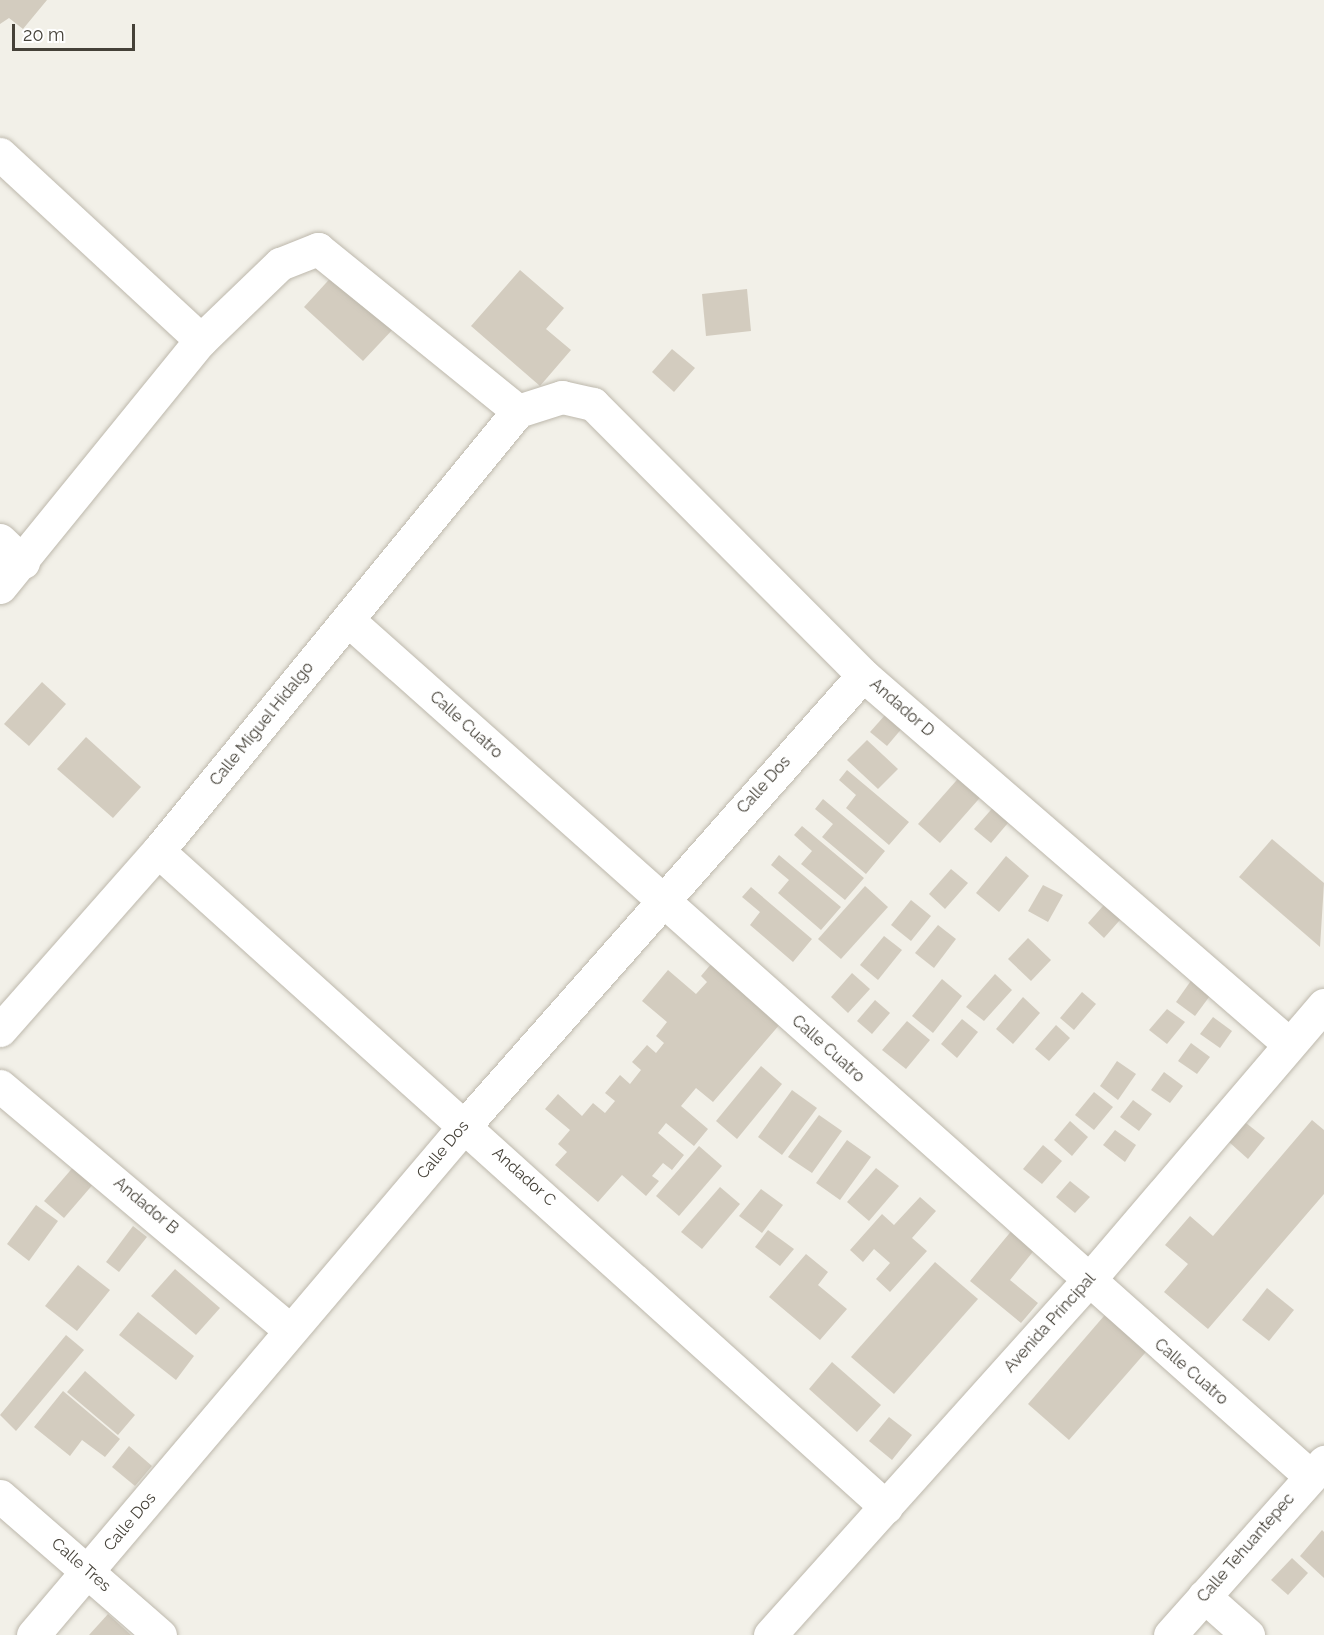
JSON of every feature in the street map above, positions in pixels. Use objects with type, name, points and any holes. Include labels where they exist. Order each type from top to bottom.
[{"type":"street","points":[[0,154],[201,340]]},
{"type":"street","points":[[0,587],[11,551],[201,340],[280,264],[318,249],[518,411]]},
{"type":"street","name":"Andador D","points":[[518,411],[562,397],[593,404],[863,675],[1288,1044]]},
{"type":"street","name":"Calle Miguel Hidalgo","points":[[0,1030],[158,851],[518,411]]},
{"type":"street","name":"Calle Cuatro","points":[[348,620],[1088,1281],[1317,1469]]},
{"type":"street","name":"Calle Dos","points":[[33,1635],[465,1124],[661,900],[863,675]]},
{"type":"street","name":"Andador C","points":[[158,851],[465,1124],[886,1508]]},
{"type":"street","name":"Avenida Principal","points":[[770,1635],[1088,1281],[1288,1044],[1324,1005]]},
{"type":"street","name":"Andador B","points":[[0,1086],[290,1330]]},
{"type":"street","name":"Calle Tehuantepec","points":[[1170,1635],[1317,1469]]},
{"type":"street","name":"Calle Tres","points":[[0,1496],[160,1635]]},
{"type":"street","points":[[1204,1596],[1248,1635]]},
{"type":"building","points":[[0,0],[47,0],[23,29],[9,18],[0,24]]},
{"type":"building","points":[[520,270],[564,308],[546,329],[571,350],[540,386],[471,326]]},
{"type":"building","points":[[336,272],[395,327],[363,361],[304,307]]},
{"type":"building","points":[[747,289],[751,331],[706,336],[702,294]]},
{"type":"building","points":[[672,349],[695,368],[674,392],[652,372]]},
{"type":"building","points":[[42,682],[66,704],[29,746],[4,724]]},
{"type":"building","points":[[893,706],[909,720],[887,746],[870,732]]},
{"type":"building","points":[[86,737],[141,787],[113,818],[57,769]]},
{"type":"building","points":[[867,740],[898,769],[878,789],[847,760]]},
{"type":"building","points":[[847,770],[909,822],[889,845],[846,808],[856,795],[839,780]]},
{"type":"building","points":[[963,773],[985,792],[940,843],[918,824]]},
{"type":"building","points":[[823,799],[885,851],[866,874],[822,837],[833,824],[815,809]]},
{"type":"building","points":[[997,803],[1013,817],[991,843],[974,829]]},
{"type":"building","points":[[802,826],[864,878],[845,900],[801,864],[812,851],[794,835]]},
{"type":"building","points":[[1272,839],[1324,883],[1320,947],[1239,877]]},
{"type":"building","points":[[779,855],[841,907],[821,930],[778,893],[789,880],[771,865]]},
{"type":"building","points":[[1006,856],[1029,876],[999,912],[976,893]]},
{"type":"building","points":[[951,869],[968,883],[945,909],[929,894]]},
{"type":"building","points":[[1043,885],[1063,895],[1048,922],[1028,911]]},
{"type":"building","points":[[865,886],[888,907],[841,959],[818,939]]},
{"type":"building","points":[[751,887],[812,939],[793,962],[750,925],[760,912],[742,897]]},
{"type":"building","points":[[1110,898],[1127,912],[1104,938],[1088,923]]},
{"type":"building","points":[[911,900],[931,916],[911,941],[891,925]]},
{"type":"building","points":[[938,925],[956,939],[934,968],[915,953]]},
{"type":"building","points":[[884,936],[902,950],[878,980],[860,965]]},
{"type":"building","points":[[1028,938],[1051,960],[1031,981],[1008,959]]},
{"type":"building","points":[[717,957],[787,1016],[713,1102],[696,1088],[681,1106],[708,1129],[694,1146],[666,1123],[658,1133],[684,1155],[672,1170],[663,1163],[652,1176],[659,1181],[646,1196],[622,1175],[598,1202],[555,1165],[567,1152],[558,1144],[570,1130],[545,1109],[558,1094],[582,1116],[593,1103],[605,1113],[615,1101],[605,1093],[620,1075],[630,1084],[641,1070],[632,1062],[647,1045],[656,1053],[664,1043],[656,1036],[667,1022],[642,1001],[668,970],[696,994],[707,982],[701,976]]},
{"type":"building","points":[[852,973],[870,989],[848,1013],[831,997]]},
{"type":"building","points":[[995,974],[1012,990],[984,1021],[966,1007]]},
{"type":"building","points":[[1195,975],[1215,989],[1195,1016],[1176,1002]]},
{"type":"building","points":[[942,979],[962,996],[933,1033],[912,1016]]},
{"type":"building","points":[[1082,992],[1096,1004],[1074,1030],[1060,1018]]},
{"type":"building","points":[[1023,997],[1040,1013],[1013,1044],[996,1029]]},
{"type":"building","points":[[875,1000],[890,1013],[872,1034],[857,1021]]},
{"type":"building","points":[[1167,1009],[1185,1022],[1167,1044],[1149,1030]]},
{"type":"building","points":[[1213,1017],[1232,1031],[1220,1048],[1200,1034]]},
{"type":"building","points":[[962,1019],[978,1032],[957,1058],[941,1044]]},
{"type":"building","points":[[907,1021],[930,1040],[906,1069],[882,1050]]},
{"type":"building","points":[[1056,1025],[1070,1038],[1049,1061],[1035,1049]]},
{"type":"building","points":[[1191,1043],[1210,1057],[1197,1074],[1178,1061]]},
{"type":"building","points":[[1117,1061],[1136,1074],[1118,1100],[1100,1086]]},
{"type":"building","points":[[761,1066],[782,1084],[737,1139],[716,1121]]},
{"type":"building","points":[[1164,1072],[1183,1086],[1170,1103],[1151,1090]]},
{"type":"building","points":[[792,1090],[817,1108],[782,1155],[758,1137]]},
{"type":"building","points":[[1094,1092],[1113,1107],[1094,1130],[1075,1115]]},
{"type":"building","points":[[1133,1100],[1152,1114],[1139,1131],[1120,1117]]},
{"type":"building","points":[[819,1115],[842,1131],[812,1173],[788,1157]]},
{"type":"building","points":[[1312,1120],[1324,1130],[1324,1194],[1208,1329],[1164,1292],[1188,1264],[1165,1245],[1190,1216],[1213,1236]]},
{"type":"building","points":[[1070,1121],[1088,1137],[1072,1156],[1054,1140]]},
{"type":"building","points":[[1246,1123],[1265,1138],[1248,1159],[1229,1142]]},
{"type":"building","points":[[1115,1130],[1136,1145],[1125,1162],[1103,1145]]},
{"type":"building","points":[[847,1140],[871,1157],[840,1200],[816,1183]]},
{"type":"building","points":[[1043,1145],[1062,1161],[1042,1184],[1023,1169]]},
{"type":"building","points":[[699,1146],[722,1166],[679,1216],[656,1196]]},
{"type":"building","points":[[75,1165],[95,1182],[64,1218],[44,1201]]},
{"type":"building","points":[[876,1168],[899,1186],[869,1221],[847,1202]]},
{"type":"building","points":[[1070,1181],[1090,1197],[1075,1213],[1056,1197]]},
{"type":"building","points":[[720,1187],[740,1204],[702,1249],[681,1232]]},
{"type":"building","points":[[761,1189],[783,1205],[762,1233],[739,1216]]},
{"type":"building","points":[[920,1197],[936,1211],[912,1238],[927,1251],[890,1292],[876,1279],[890,1263],[874,1249],[863,1262],[850,1250],[882,1214],[894,1225]]},
{"type":"building","points":[[36,1205],[58,1221],[29,1261],[7,1244]]},
{"type":"building","points":[[133,1226],[147,1237],[119,1272],[106,1262]]},
{"type":"building","points":[[1013,1229],[1036,1248],[1010,1280],[1038,1303],[1021,1323],[970,1281]]},
{"type":"building","points":[[768,1230],[794,1249],[780,1266],[755,1247]]},
{"type":"building","points":[[806,1254],[828,1272],[818,1285],[847,1309],[820,1340],[769,1297]]},
{"type":"building","points":[[935,1262],[978,1299],[894,1394],[851,1357]]},
{"type":"building","points":[[78,1265],[110,1290],[77,1331],[45,1306]]},
{"type":"building","points":[[175,1269],[220,1308],[196,1335],[151,1296]]},
{"type":"building","points":[[1267,1288],[1294,1310],[1269,1341],[1242,1320]]},
{"type":"building","points":[[1110,1309],[1152,1345],[1069,1440],[1028,1404]]},
{"type":"building","points":[[138,1312],[194,1356],[176,1380],[119,1335]]},
{"type":"building","points":[[66,1335],[84,1350],[16,1431],[0,1415]]},
{"type":"building","points":[[832,1362],[881,1405],[857,1432],[809,1389]]},
{"type":"building","points":[[85,1371],[135,1415],[118,1435],[67,1392]]},
{"type":"building","points":[[63,1391],[120,1439],[105,1457],[82,1440],[70,1456],[34,1427]]},
{"type":"building","points":[[889,1417],[912,1435],[892,1460],[869,1441]]},
{"type":"building","points":[[129,1446],[152,1466],[135,1486],[112,1467]]},
{"type":"building","points":[[1322,1530],[1324,1532],[1324,1578],[1300,1556]]},
{"type":"building","points":[[1292,1558],[1308,1573],[1288,1595],[1271,1580]]},
{"type":"building","points":[[108,1614],[131,1635],[89,1635]]}]
